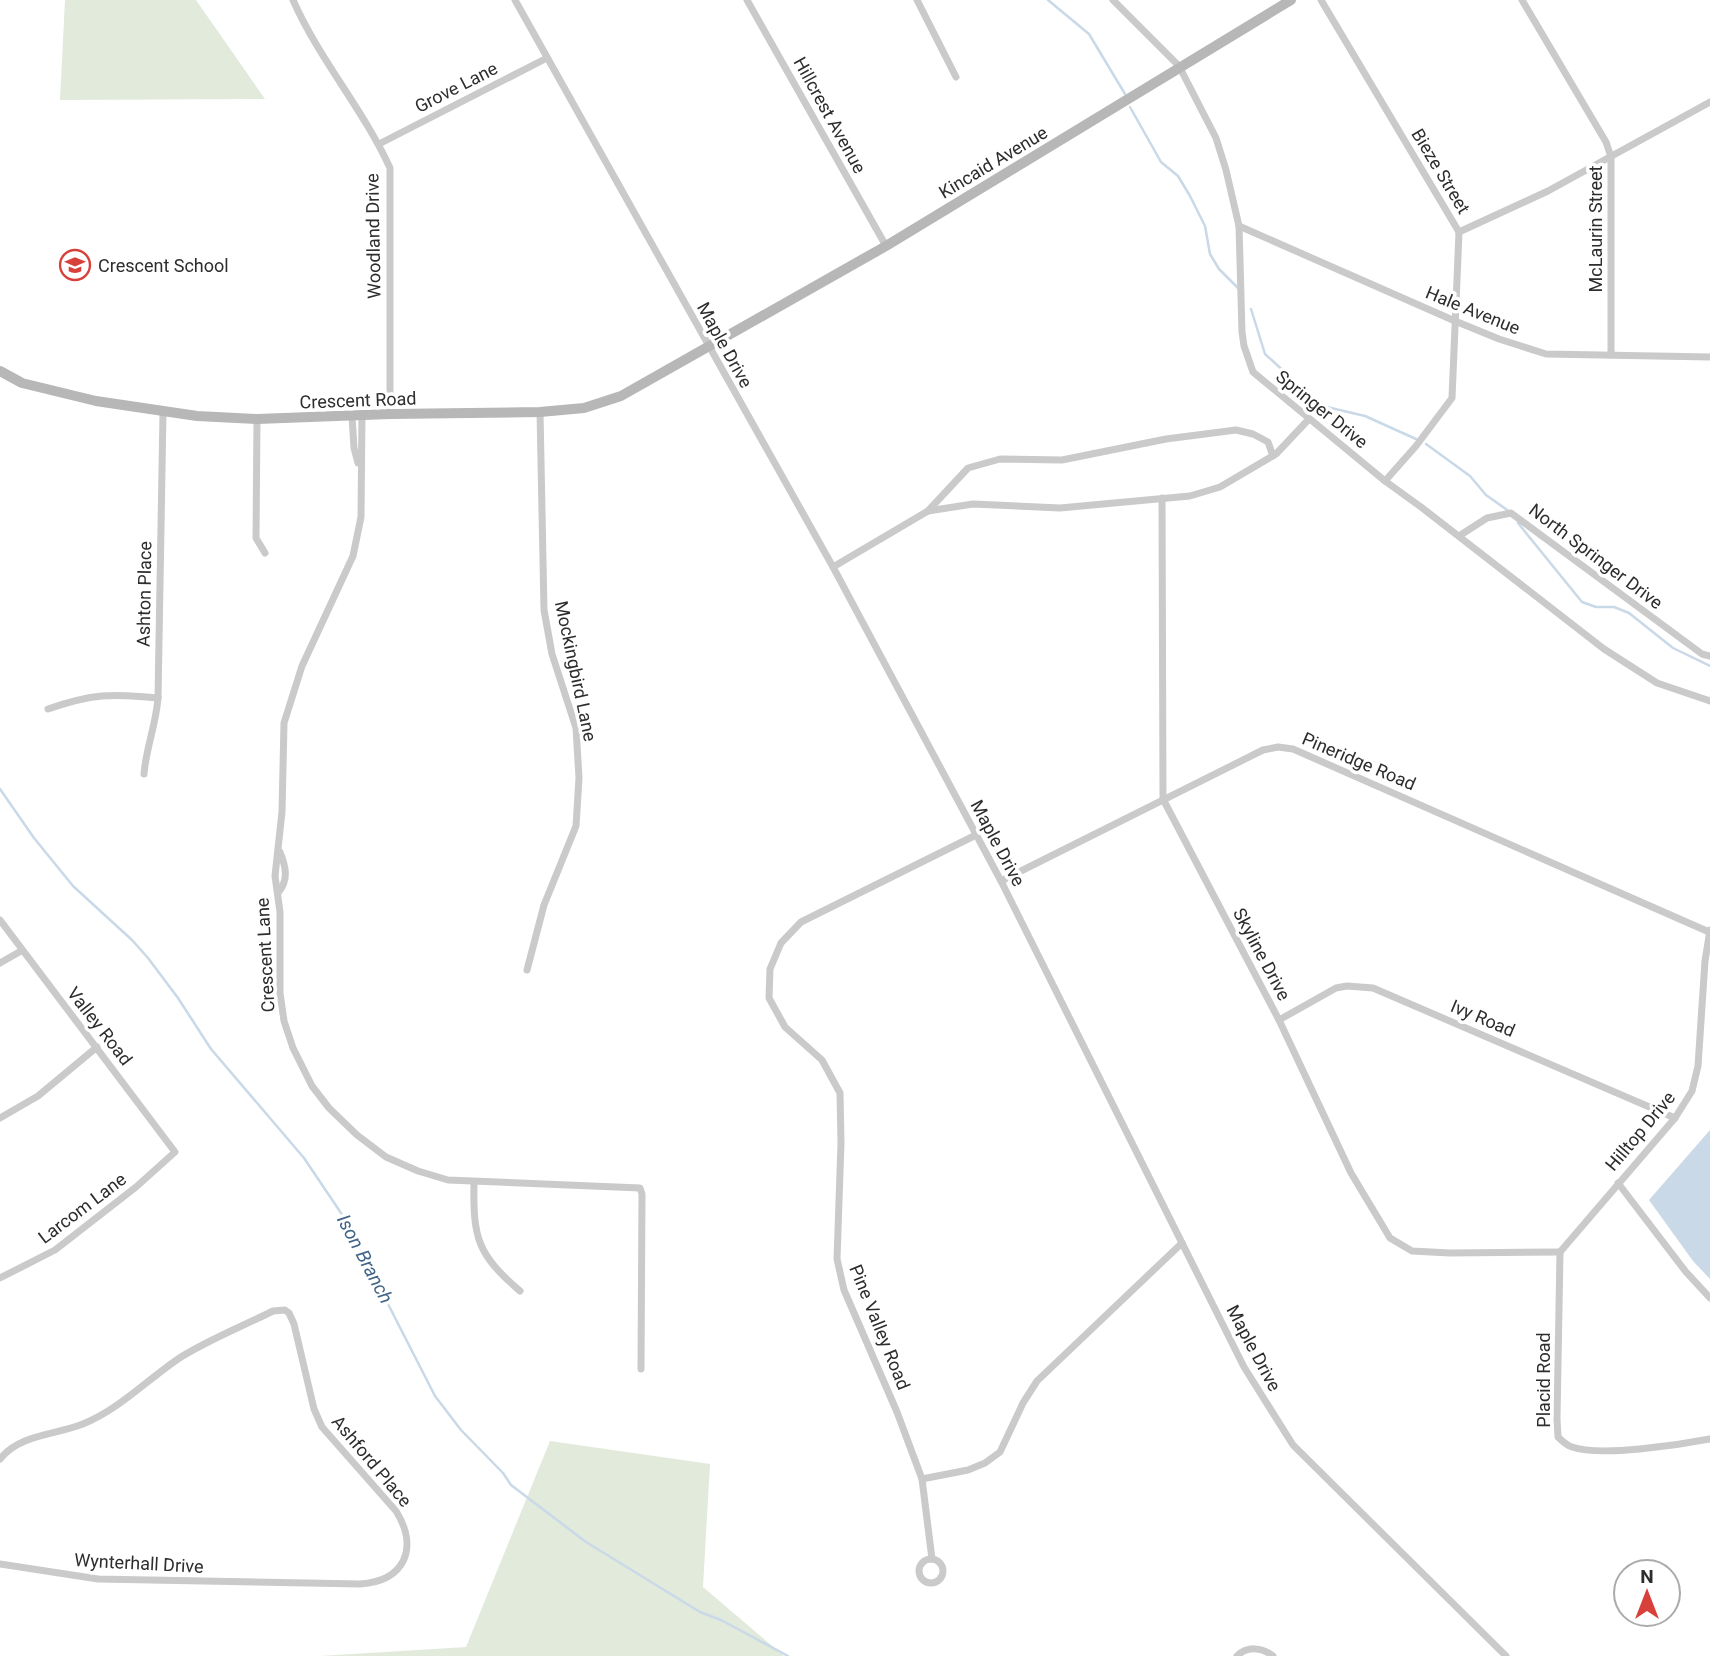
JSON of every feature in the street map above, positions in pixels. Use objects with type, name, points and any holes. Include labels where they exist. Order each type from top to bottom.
[{"type":"street","name":"Woodland Drive","points":[[293,0],[304,24],[379,144],[390,168],[390,414]]},
{"type":"street","name":"Maple Drive","points":[[515,0],[833,567],[1001,881],[1244,1367],[1293,1445],[1506,1656]]},
{"type":"street","name":"Hillcrest Avenue","points":[[747,0],[886,246]]},
{"type":"street","points":[[918,0],[956,77]]},
{"type":"street","name":"Springer Drive","points":[[1113,0],[1179,66],[1216,138],[1239,226],[1242,332],[1247,359],[1253,372],[1385,481],[1629,667],[1657,683],[1710,701]]},
{"type":"street","name":"Kincaid Avenue","points":[[708,347],[886,246],[1125,102],[1179,66],[1292,0]]},
{"type":"street","name":"Bieze Street","points":[[1321,0],[1459,232],[1452,398],[1416,446],[1385,481]]},
{"type":"street","name":"McLaurin Street","points":[[1522,0],[1601,132],[1611,157],[1611,355]]},
{"type":"street","name":"Grove Lane","points":[[379,144],[547,58]]},
{"type":"street","points":[[1459,232],[1548,191],[1710,102]]},
{"type":"street","name":"Hale Avenue","points":[[1239,226],[1455,321],[1546,354],[1710,357]]},
{"type":"street","name":"Crescent Road","points":[[0,371],[22,383],[96,401],[163,413],[257,419],[540,412],[584,408],[621,396],[708,347]]},
{"type":"street","name":"Mockingbird Lane","points":[[527,970],[544,905],[576,826],[579,778],[576,728],[552,654],[544,610],[540,412]]},
{"type":"street","name":"Ashton Place","points":[[144,774],[146,750],[156,724],[158,698],[163,413]]},
{"type":"street","name":"Crescent Lane","points":[[357,416],[354,448],[360,470],[361,517],[353,556],[302,666],[285,723],[279,852],[275,876],[278,892],[280,993],[284,1021],[293,1048],[313,1086],[357,1135],[386,1157],[448,1180],[640,1188],[641,1369]]},
{"type":"street","points":[[257,419],[256,538],[265,553]]},
{"type":"street","points":[[928,512],[973,504],[1060,508],[1190,496],[1220,487],[1273,456],[1309,419]]},
{"type":"street","points":[[833,567],[928,512],[968,468],[1000,459],[1062,460],[1167,439],[1236,430],[1253,434],[1268,442],[1273,456]]},
{"type":"street","name":"Skyline Drive","points":[[1162,498],[1163,799],[1279,1020],[1352,1173],[1390,1238],[1412,1251],[1560,1252]]},
{"type":"street","name":"North Springer Drive","points":[[1459,536],[1487,518],[1511,513],[1702,654],[1710,656]]},
{"type":"street","points":[[48,709],[81,697],[119,694],[158,698]]},
{"type":"street","name":"Pineridge Road","points":[[1001,881],[1263,750],[1278,747],[1293,749],[1709,931]]},
{"type":"street","name":"Pine Valley Road","points":[[932,1559],[922,1479],[840,1275],[836,1251],[841,1143],[840,1093],[822,1059],[785,1027],[769,998],[770,969],[781,943],[801,922],[976,835]]},
{"type":"street","name":"Valley Road","points":[[0,920],[175,1152]]},
{"type":"street","name":"Hilltop Drive","points":[[1560,1252],[1675,1118],[1692,1091],[1698,1066],[1709,931]]},
{"type":"street","points":[[0,963],[22,951]]},
{"type":"street","name":"Ivy Road","points":[[1279,1020],[1336,988],[1373,988],[1675,1118]]},
{"type":"street","points":[[0,1118],[38,1096],[97,1046]]},
{"type":"street","name":"Larcom Lane","points":[[0,1278],[55,1250],[136,1187],[175,1152]]},
{"type":"street","points":[[474,1182],[476,1236],[497,1271],[520,1291]]},
{"type":"street","points":[[1618,1183],[1686,1272],[1710,1298]]},
{"type":"street","points":[[922,1479],[968,1470],[985,1463],[1000,1452],[1023,1403],[1037,1381],[1182,1243]]},
{"type":"street","name":"Placid Road","points":[[1560,1252],[1559,1437],[1570,1447],[1586,1450],[1658,1446],[1710,1439]]},
{"type":"street","name":"Ashford Place","points":[[0,1458],[22,1441],[59,1432],[97,1417],[203,1344],[273,1311],[285,1310],[292,1318],[314,1409],[322,1427],[396,1511],[405,1525],[408,1544],[402,1563],[381,1581],[360,1584],[262,1583]]},
{"type":"street","name":"Wynterhall Drive","points":[[0,1564],[98,1579],[262,1583]]},
{"type":"street","points":[[1237,1656],[1242,1651],[1258,1648],[1273,1656]]},
{"type":"shaded area","points":[[65,0],[196,0],[265,99],[60,100]]},
{"type":"shaded area","points":[[550,1441],[710,1464],[703,1587],[784,1656],[320,1656],[466,1647]]},
{"type":"water","points":[[1710,1130],[1710,1279],[1693,1261],[1649,1200]]},
{"type":"waterway","points":[[1048,0],[1089,34],[1125,94]]},
{"type":"waterway","points":[[1130,107],[1161,162],[1178,176],[1190,196],[1205,226],[1210,254],[1219,269],[1239,289]]},
{"type":"waterway","points":[[1251,309],[1265,354],[1287,374],[1298,391],[1314,404],[1365,416],[1416,439]]},
{"type":"waterway","points":[[1426,444],[1470,476],[1486,495],[1510,512]]},
{"type":"waterway","points":[[1518,523],[1582,602],[1596,607],[1614,607],[1629,613],[1673,648],[1710,666]]},
{"type":"waterway","name":"Ison Branch","points":[[0,789],[34,838],[73,886],[148,958],[211,1049],[304,1158],[343,1216],[435,1396],[461,1430],[503,1473],[511,1485],[586,1542],[700,1612],[721,1620],[788,1656]]},
{"type":"place","name":"Crescent School","points":[[75,265]]}]
